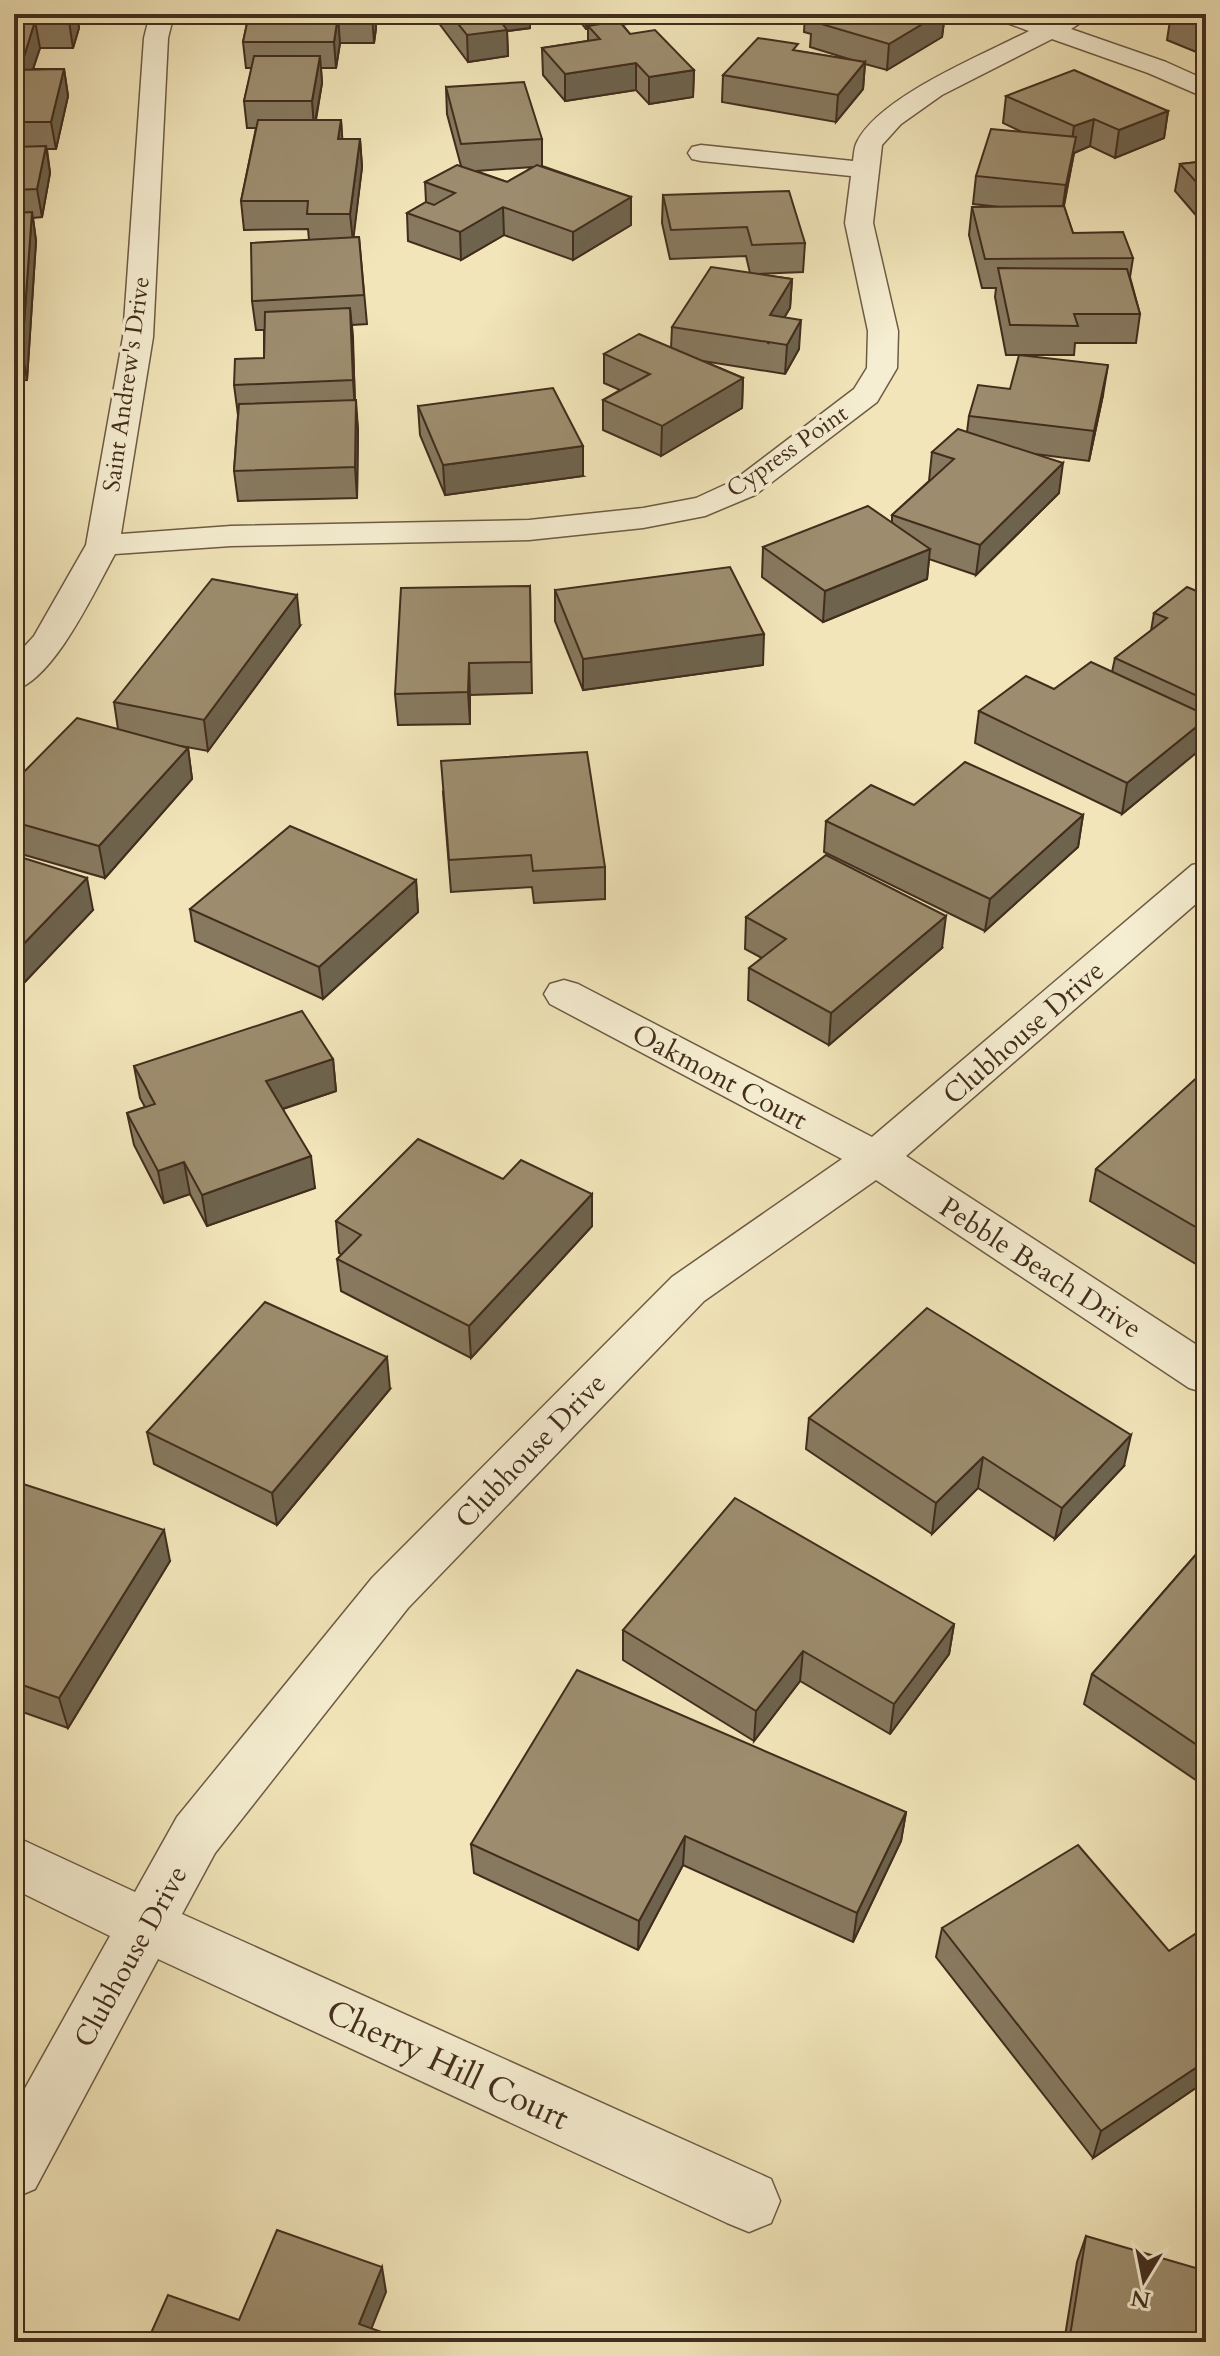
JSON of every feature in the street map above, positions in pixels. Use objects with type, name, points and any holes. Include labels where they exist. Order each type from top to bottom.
[{"type":"street","name":"Saint Andrew's Drive","points":[[14,679],[49,641],[103,545],[138,337],[156,38],[162,14]]},
{"type":"street","points":[[1005,14],[1049,32],[1118,52],[1181,76],[1206,90]]},
{"type":"street","name":"Cypress Point","points":[[103,545],[231,536],[529,530],[643,518],[690,509],[705,506],[744,488],[866,395],[882,368],[883,331],[859,223],[869,144],[892,118],[933,90],[1082,14]]},
{"type":"street","points":[[701,153],[867,170]]},
{"type":"street","name":"Clubhouse Drive","points":[[14,2168],[196,1835],[390,1593],[688,1289],[876,1158],[1206,874]]},
{"type":"street","name":"Oakmont Court","points":[[564,994],[876,1158]]},
{"type":"street","name":"Pebble Beach Drive","points":[[876,1158],[1206,1375]]},
{"type":"street","points":[[14,1861],[147,1926]]},
{"type":"street","name":"Cherry Hill Court","points":[[147,1926],[749,2201]]},
{"type":"building","points":[[14,14],[71,14],[69,21],[35,21],[23,60],[14,60]]},
{"type":"building","points":[[249,14],[372,16],[338,16],[334,42],[243,42]]},
{"type":"building","points":[[450,14],[495,14],[507,30],[467,35]]},
{"type":"building","points":[[824,14],[939,14],[889,44],[811,21]]},
{"type":"building","points":[[1173,14],[1206,14],[1206,27]]},
{"type":"building","points":[[619,21],[630,34],[655,30],[694,70],[649,77],[636,63],[565,74],[542,48],[600,39],[588,26]]},
{"type":"building","points":[[758,38],[798,44],[793,50],[865,62],[838,95],[723,75]]},
{"type":"building","points":[[254,56],[320,56],[312,101],[244,101]]},
{"type":"building","points":[[64,69],[51,122],[14,122],[14,70]]},
{"type":"building","points":[[1074,70],[1168,111],[1119,130],[1094,119],[1074,126],[1006,96]]},
{"type":"building","points":[[524,82],[542,139],[461,144],[446,87]]},
{"type":"building","points":[[258,120],[341,120],[338,139],[360,139],[350,214],[307,214],[308,201],[241,201]]},
{"type":"building","points":[[991,129],[1076,137],[1066,185],[976,176]]},
{"type":"building","points":[[46,146],[37,189],[14,190],[14,147]]},
{"type":"building","points":[[1206,161],[1206,193],[1180,164]]},
{"type":"building","points":[[457,165],[507,182],[537,165],[631,197],[573,232],[503,207],[460,232],[407,213],[426,202],[434,205],[455,193],[425,182]]},
{"type":"building","points":[[789,191],[805,243],[752,245],[747,227],[671,230],[663,195]]},
{"type":"building","points":[[1064,206],[1073,233],[1123,232],[1133,258],[985,259],[972,207]]},
{"type":"building","points":[[32,212],[22,351],[14,351],[14,213]]},
{"type":"building","points":[[359,237],[364,295],[252,301],[251,243]]},
{"type":"building","points":[[711,267],[792,279],[770,315],[801,320],[787,345],[672,327]]},
{"type":"building","points":[[998,268],[1127,269],[1140,314],[1074,314],[1078,326],[1010,325]]},
{"type":"building","points":[[350,308],[353,380],[234,385],[235,359],[264,358],[265,312]]},
{"type":"building","points":[[639,334],[743,378],[662,426],[603,400],[650,374],[604,354]]},
{"type":"building","points":[[1019,355],[1108,365],[1094,431],[969,416],[978,385],[1010,389]]},
{"type":"building","points":[[553,388],[583,446],[443,465],[418,406]]},
{"type":"building","points":[[356,400],[355,467],[234,471],[239,404]]},
{"type":"building","points":[[958,429],[1063,463],[980,545],[892,515],[954,459],[932,452]]},
{"type":"building","points":[[868,506],[930,549],[825,591],[763,547]]},
{"type":"building","points":[[730,567],[764,634],[583,659],[555,590]]},
{"type":"building","points":[[212,579],[297,595],[204,720],[114,702]]},
{"type":"building","points":[[530,586],[531,662],[469,663],[468,692],[395,694],[401,588]]},
{"type":"building","points":[[1187,587],[1206,595],[1206,700],[1115,658],[1167,618],[1154,613]]},
{"type":"building","points":[[1091,662],[1206,715],[1206,719],[1127,783],[979,711],[1026,676],[1054,689]]},
{"type":"building","points":[[77,718],[188,748],[99,846],[14,822],[14,782]]},
{"type":"building","points":[[587,752],[605,867],[533,871],[531,855],[449,860],[441,761]]},
{"type":"building","points":[[965,762],[1083,815],[990,899],[826,821],[871,785],[914,805]]},
{"type":"building","points":[[290,826],[416,880],[319,967],[190,909]]},
{"type":"building","points":[[14,855],[87,878],[14,954]]},
{"type":"building","points":[[826,855],[946,916],[831,1013],[749,968],[786,939],[746,917]]},
{"type":"building","points":[[302,1011],[333,1059],[266,1081],[311,1156],[202,1195],[184,1162],[158,1171],[127,1113],[155,1104],[134,1066]]},
{"type":"building","points":[[1202,1073],[1206,1075],[1206,1233],[1096,1169]]},
{"type":"building","points":[[418,1139],[503,1179],[521,1160],[592,1194],[469,1326],[337,1259],[361,1235],[336,1221]]},
{"type":"building","points":[[265,1302],[387,1357],[272,1493],[147,1432]]},
{"type":"building","points":[[927,1308],[1131,1435],[1062,1508],[983,1457],[936,1503],[809,1418]]},
{"type":"building","points":[[14,1481],[164,1530],[59,1698],[14,1682]]},
{"type":"building","points":[[735,1498],[954,1624],[894,1704],[803,1651],[756,1711],[623,1630]]},
{"type":"building","points":[[1206,1543],[1206,1751],[1092,1674]]},
{"type":"building","points":[[577,1670],[906,1812],[857,1913],[685,1836],[639,1921],[471,1844]]},
{"type":"building","points":[[1078,1845],[1169,1951],[1206,1927],[1206,2061],[1101,2131],[942,1928]]},
{"type":"building","points":[[277,2230],[382,2267],[359,2324],[409,2342],[147,2342],[168,2295],[239,2320]]},
{"type":"building","points":[[1086,2236],[1206,2271],[1206,2342],[1069,2342]]}]
